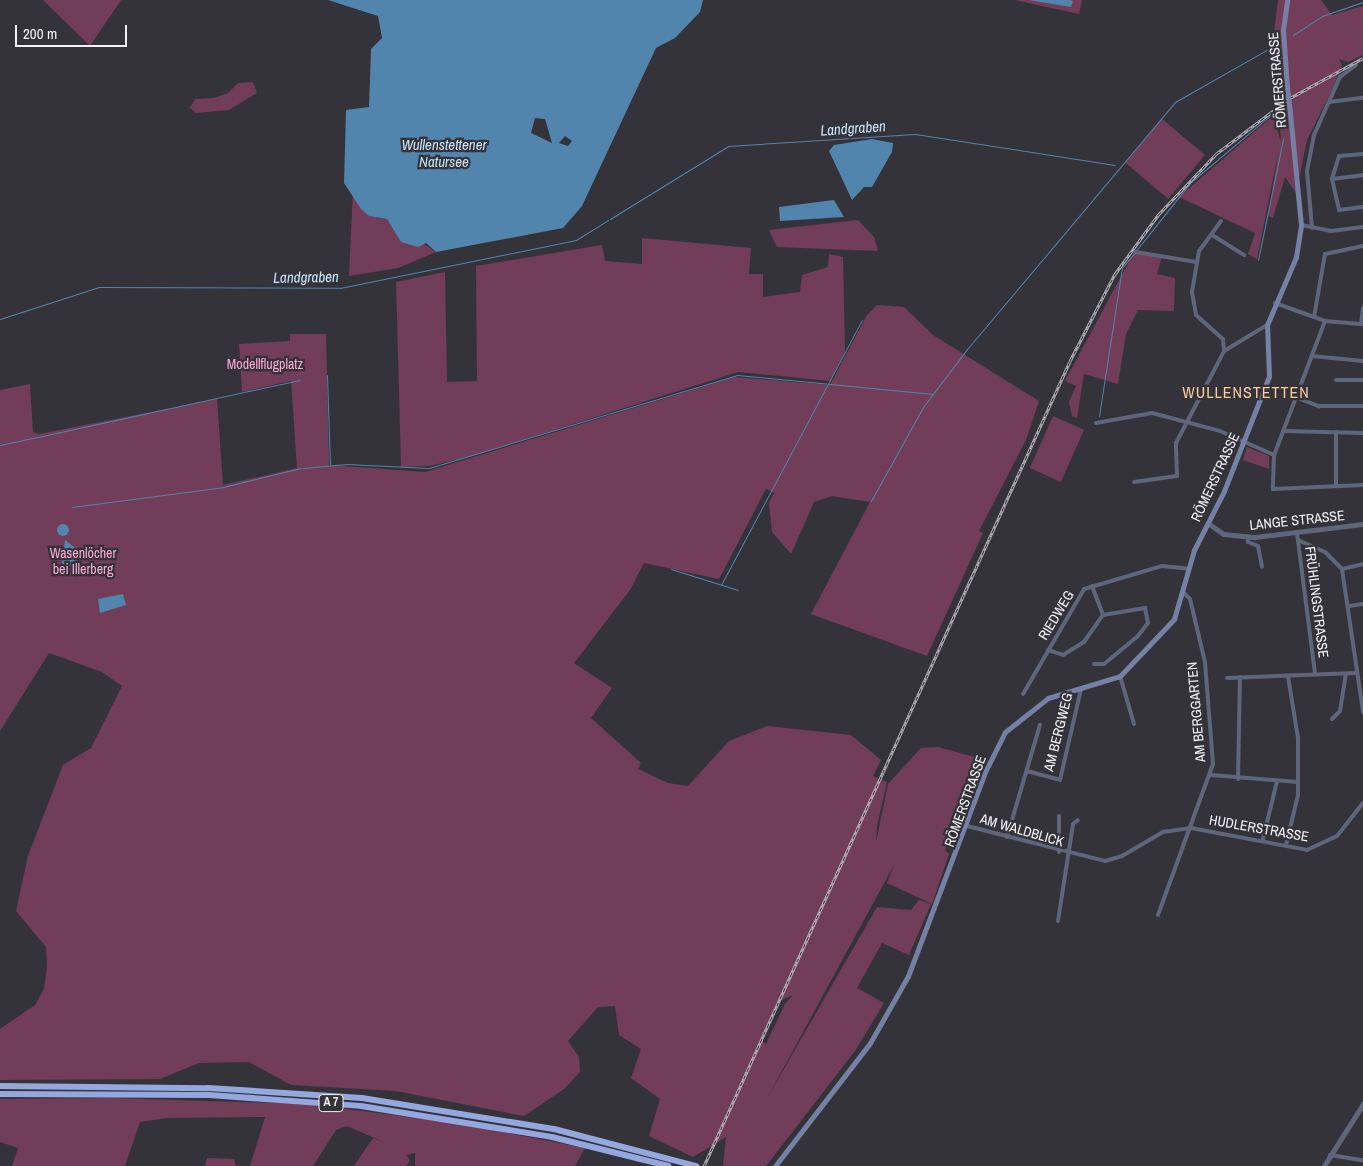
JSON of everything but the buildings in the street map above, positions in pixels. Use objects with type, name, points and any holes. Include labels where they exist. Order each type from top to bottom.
[{"type":"highway","name":"A 7","points":[[0,1086],[260,1090],[452,1111],[696,1166]]},
{"type":"highway","name":"A 7","points":[[0,1094],[269,1098],[465,1120],[668,1166]]},
{"type":"main road","name":"RÖMERSTRASSE","points":[[775,1166],[888,1014],[927,938],[967,826],[1005,732],[1048,698],[1120,676],[1170,626],[1183,592],[1189,569],[1245,441],[1270,376],[1268,325],[1275,303],[1296,257],[1301,225],[1283,30],[1287,0]]},
{"type":"street","points":[[1312,228],[1307,171],[1310,149],[1340,77],[1356,65]]},
{"type":"street","points":[[1329,102],[1363,98]]},
{"type":"street","points":[[1363,154],[1338,156],[1332,179],[1340,210],[1363,208]]},
{"type":"street","points":[[1332,179],[1363,175]]},
{"type":"street","points":[[1221,221],[1196,262],[1194,311],[1204,326],[1223,339],[1224,352]]},
{"type":"street","points":[[1301,225],[1331,231],[1363,227]]},
{"type":"street","points":[[1212,235],[1244,254]]},
{"type":"street","points":[[1314,317],[1325,254],[1363,246]]},
{"type":"street","points":[[1136,252],[1196,262]]},
{"type":"street","points":[[1275,303],[1325,321],[1362,324],[1363,308]]},
{"type":"street","points":[[1325,321],[1274,455],[1273,489],[1363,485]]},
{"type":"street","points":[[1134,482],[1178,476],[1176,443],[1224,352],[1268,325]]},
{"type":"street","points":[[1312,356],[1363,361]]},
{"type":"street","points":[[1336,380],[1363,380]]},
{"type":"street","points":[[1295,398],[1319,406],[1363,406]]},
{"type":"street","points":[[1096,422],[1142,412],[1189,420],[1245,441],[1274,455]]},
{"type":"street","points":[[1283,431],[1363,433]]},
{"type":"street","points":[[1336,432],[1336,486]]},
{"type":"street","name":"LANGE STRASSE","points":[[1208,523],[1224,534],[1248,536],[1296,533],[1363,524]]},
{"type":"street","name":"FRÜHLINGSTRASSE","points":[[1296,533],[1315,674]]},
{"type":"street","points":[[1248,536],[1248,542],[1258,546],[1262,567]]},
{"type":"street","points":[[1298,540],[1325,552],[1342,569],[1349,606],[1356,673],[1363,712]]},
{"type":"street","points":[[1342,569],[1363,564]]},
{"type":"street","name":"RIEDWEG","points":[[1023,694],[1080,595],[1092,586],[1162,566],[1189,569]]},
{"type":"street","points":[[1092,586],[1104,615]]},
{"type":"street","name":"AM BERGGARTEN","points":[[1158,914],[1211,775],[1213,749],[1205,662],[1190,599],[1183,592]]},
{"type":"street","points":[[1349,606],[1363,604]]},
{"type":"street","points":[[1048,650],[1063,655],[1084,642],[1104,615],[1141,607],[1148,623],[1119,654],[1104,664],[1094,664]]},
{"type":"street","points":[[1227,678],[1356,673]]},
{"type":"street","points":[[1332,718],[1340,711],[1346,674]]},
{"type":"street","points":[[1120,676],[1134,724]]},
{"type":"street","points":[[1286,845],[1296,814],[1298,782],[1298,738],[1288,676]]},
{"type":"street","points":[[1238,779],[1240,677]]},
{"type":"street","name":"AM BERGWEG","points":[[1027,771],[1060,780],[1081,689]]},
{"type":"street","points":[[1007,837],[1040,725]]},
{"type":"street","points":[[1211,775],[1238,779],[1298,782]]},
{"type":"street","points":[[1263,839],[1277,781]]},
{"type":"street","name":"HUDLERSTRASSE","points":[[1192,828],[1263,839],[1307,850],[1326,844],[1363,803]]},
{"type":"street","points":[[1059,816],[1059,852]]},
{"type":"street","name":"AM WALDBLICK","points":[[1058,920],[1071,856],[1073,824],[1078,820]]},
{"type":"street","name":"AM WALDBLICK","points":[[967,826],[1071,856],[1115,860],[1163,832],[1192,828]]},
{"type":"street","points":[[1324,1166],[1363,1104]]},
{"type":"street","points":[[1330,1155],[1363,1160]]},
{"type":"green space","points":[[43,0],[121,0],[90,46]]},
{"type":"green space","points":[[1015,0],[1082,0],[1079,14]]},
{"type":"green space","points":[[1278,0],[1321,0],[1332,15],[1363,6],[1363,55],[1348,62],[1339,59],[1342,65],[1333,88],[1307,140],[1296,193],[1285,177],[1273,218],[1268,216],[1279,149],[1257,259],[1248,254],[1255,233],[1179,197],[1273,116],[1281,142],[1274,33]]},
{"type":"green space","points":[[253,82],[257,93],[229,110],[196,113],[190,108],[195,99],[214,98],[228,93],[238,83]]},
{"type":"green space","points":[[1162,119],[1205,155],[1168,199],[1125,163]]},
{"type":"green space","points":[[353,190],[369,216],[387,219],[436,252],[398,268],[349,276]]},
{"type":"green space","points":[[858,220],[874,237],[878,251],[777,247],[769,230]]},
{"type":"green space","points":[[642,238],[751,248],[749,274],[763,274],[763,297],[800,292],[802,275],[828,267],[829,254],[843,257],[845,353],[830,381],[738,372],[469,457],[429,466],[401,467],[396,282],[445,272],[447,382],[477,381],[476,266],[602,245],[605,261],[642,264]]},
{"type":"green space","points":[[1134,252],[1162,256],[1157,274],[1175,278],[1174,311],[1138,310],[1126,334],[1118,384],[1084,374],[1077,418],[1072,416],[1069,402],[1076,386],[1065,381]]},
{"type":"green space","points":[[877,305],[904,307],[933,335],[1039,401],[1026,440],[979,531],[983,533],[927,656],[811,614],[870,502],[832,496],[814,502],[791,554],[772,532],[769,503],[774,493],[766,489],[719,579],[644,563],[630,590],[574,663],[612,688],[591,718],[641,763],[638,769],[668,783],[688,786],[729,741],[767,726],[851,735],[881,760],[873,776],[887,782],[877,826],[876,842],[888,784],[921,748],[938,747],[978,758],[945,850],[949,854],[932,904],[887,883],[894,865],[766,1100],[877,907],[911,910],[919,900],[931,904],[909,955],[882,943],[857,988],[884,1003],[855,1051],[766,1166],[723,1166],[726,1137],[693,1157],[649,1136],[660,1099],[631,1078],[641,1049],[619,1035],[615,1006],[598,1007],[568,1041],[579,1057],[580,1072],[564,1089],[524,1116],[396,1091],[291,1085],[249,1062],[199,1063],[160,1079],[0,1080],[0,1029],[35,1005],[44,989],[47,966],[46,947],[16,911],[28,856],[63,765],[91,748],[122,686],[102,672],[49,653],[0,731],[0,390],[30,384],[33,432],[39,434],[217,399],[223,485],[297,468],[291,381],[242,392],[239,344],[290,341],[290,334],[326,334],[329,465],[425,472],[735,377],[830,385],[867,315]],"holes":[[[793,995],[785,1004],[766,1044],[762,1041],[779,1001]]]},
{"type":"green space","points":[[1053,416],[1084,430],[1061,482],[1030,468]]},
{"type":"green space","points":[[1247,447],[1269,456],[1269,469],[1243,460]]},
{"type":"green space","points":[[111,1098],[308,1104],[457,1123],[585,1148],[575,1166],[415,1166],[415,1153],[406,1155],[410,1160],[406,1166],[354,1166],[373,1138],[386,1143],[347,1126],[336,1130],[313,1166],[250,1166],[265,1117],[167,1118],[140,1122],[125,1166],[12,1166],[18,1148],[0,1142],[0,1099]]},
{"type":"green space","points":[[207,1158],[234,1159],[236,1166],[205,1166]]},
{"type":"water","name":"Wullenstettener Natursee","points":[[328,0],[703,0],[700,12],[675,38],[656,48],[582,206],[563,228],[436,252],[426,243],[418,247],[401,242],[387,219],[369,216],[361,209],[344,183],[346,110],[369,107],[371,49],[382,38],[378,16]],"holes":[[[535,118],[545,119],[552,143],[531,133]],[[565,136],[572,141],[568,146],[559,143]]]},
{"type":"water","points":[[1029,0],[1070,0],[1073,1],[1071,7]]},
{"type":"water","points":[[872,139],[893,143],[892,152],[872,187],[864,187],[852,200],[829,151],[834,145]]},
{"type":"water","points":[[834,200],[844,217],[780,221],[779,207]]},
{"type":"water","points":[[61,524],[65,524],[69,530],[65,536],[61,536],[57,532],[57,528]]},
{"type":"water","points":[[65,540],[79,551],[76,567],[62,565]]},
{"type":"water","points":[[123,594],[126,605],[100,613],[98,599]]},
{"type":"waterway","name":"Landgraben","points":[[1293,35],[1322,16],[1363,2]]},
{"type":"waterway","points":[[871,501],[923,407],[968,348],[1175,102],[1270,48]]},
{"type":"waterway","points":[[1099,416],[1122,268],[1191,182],[1272,114]]},
{"type":"waterway","name":"Landgraben","points":[[610,219],[728,146],[915,134],[1115,165]]},
{"type":"waterway","points":[[1258,260],[1283,139]]},
{"type":"waterway","name":"Landgraben","points":[[0,319],[99,287],[340,288],[576,240],[608,220]]},
{"type":"waterway","points":[[721,585],[862,320]]},
{"type":"waterway","points":[[327,375],[330,464]]},
{"type":"waterway","points":[[429,468],[737,375],[933,394]]},
{"type":"waterway","points":[[38,437],[300,380]]},
{"type":"waterway","points":[[0,445],[37,437]]},
{"type":"waterway","points":[[303,468],[347,464],[428,468]]},
{"type":"waterway","points":[[72,507],[223,487],[301,468]]},
{"type":"waterway","points":[[671,569],[738,590]]},
{"type":"railway","points":[[704,1166],[1070,361],[1115,274],[1158,215],[1216,154],[1290,98],[1363,58]]},
{"type":"district","name":"WULLENSTETTEN","points":[[1246,392]]},
{"type":"park label","name":"Modellflugplatz","points":[[265,364]]},
{"type":"park label","name":"Wasenlöcher bei Illerberg","points":[[83,562]]}]
